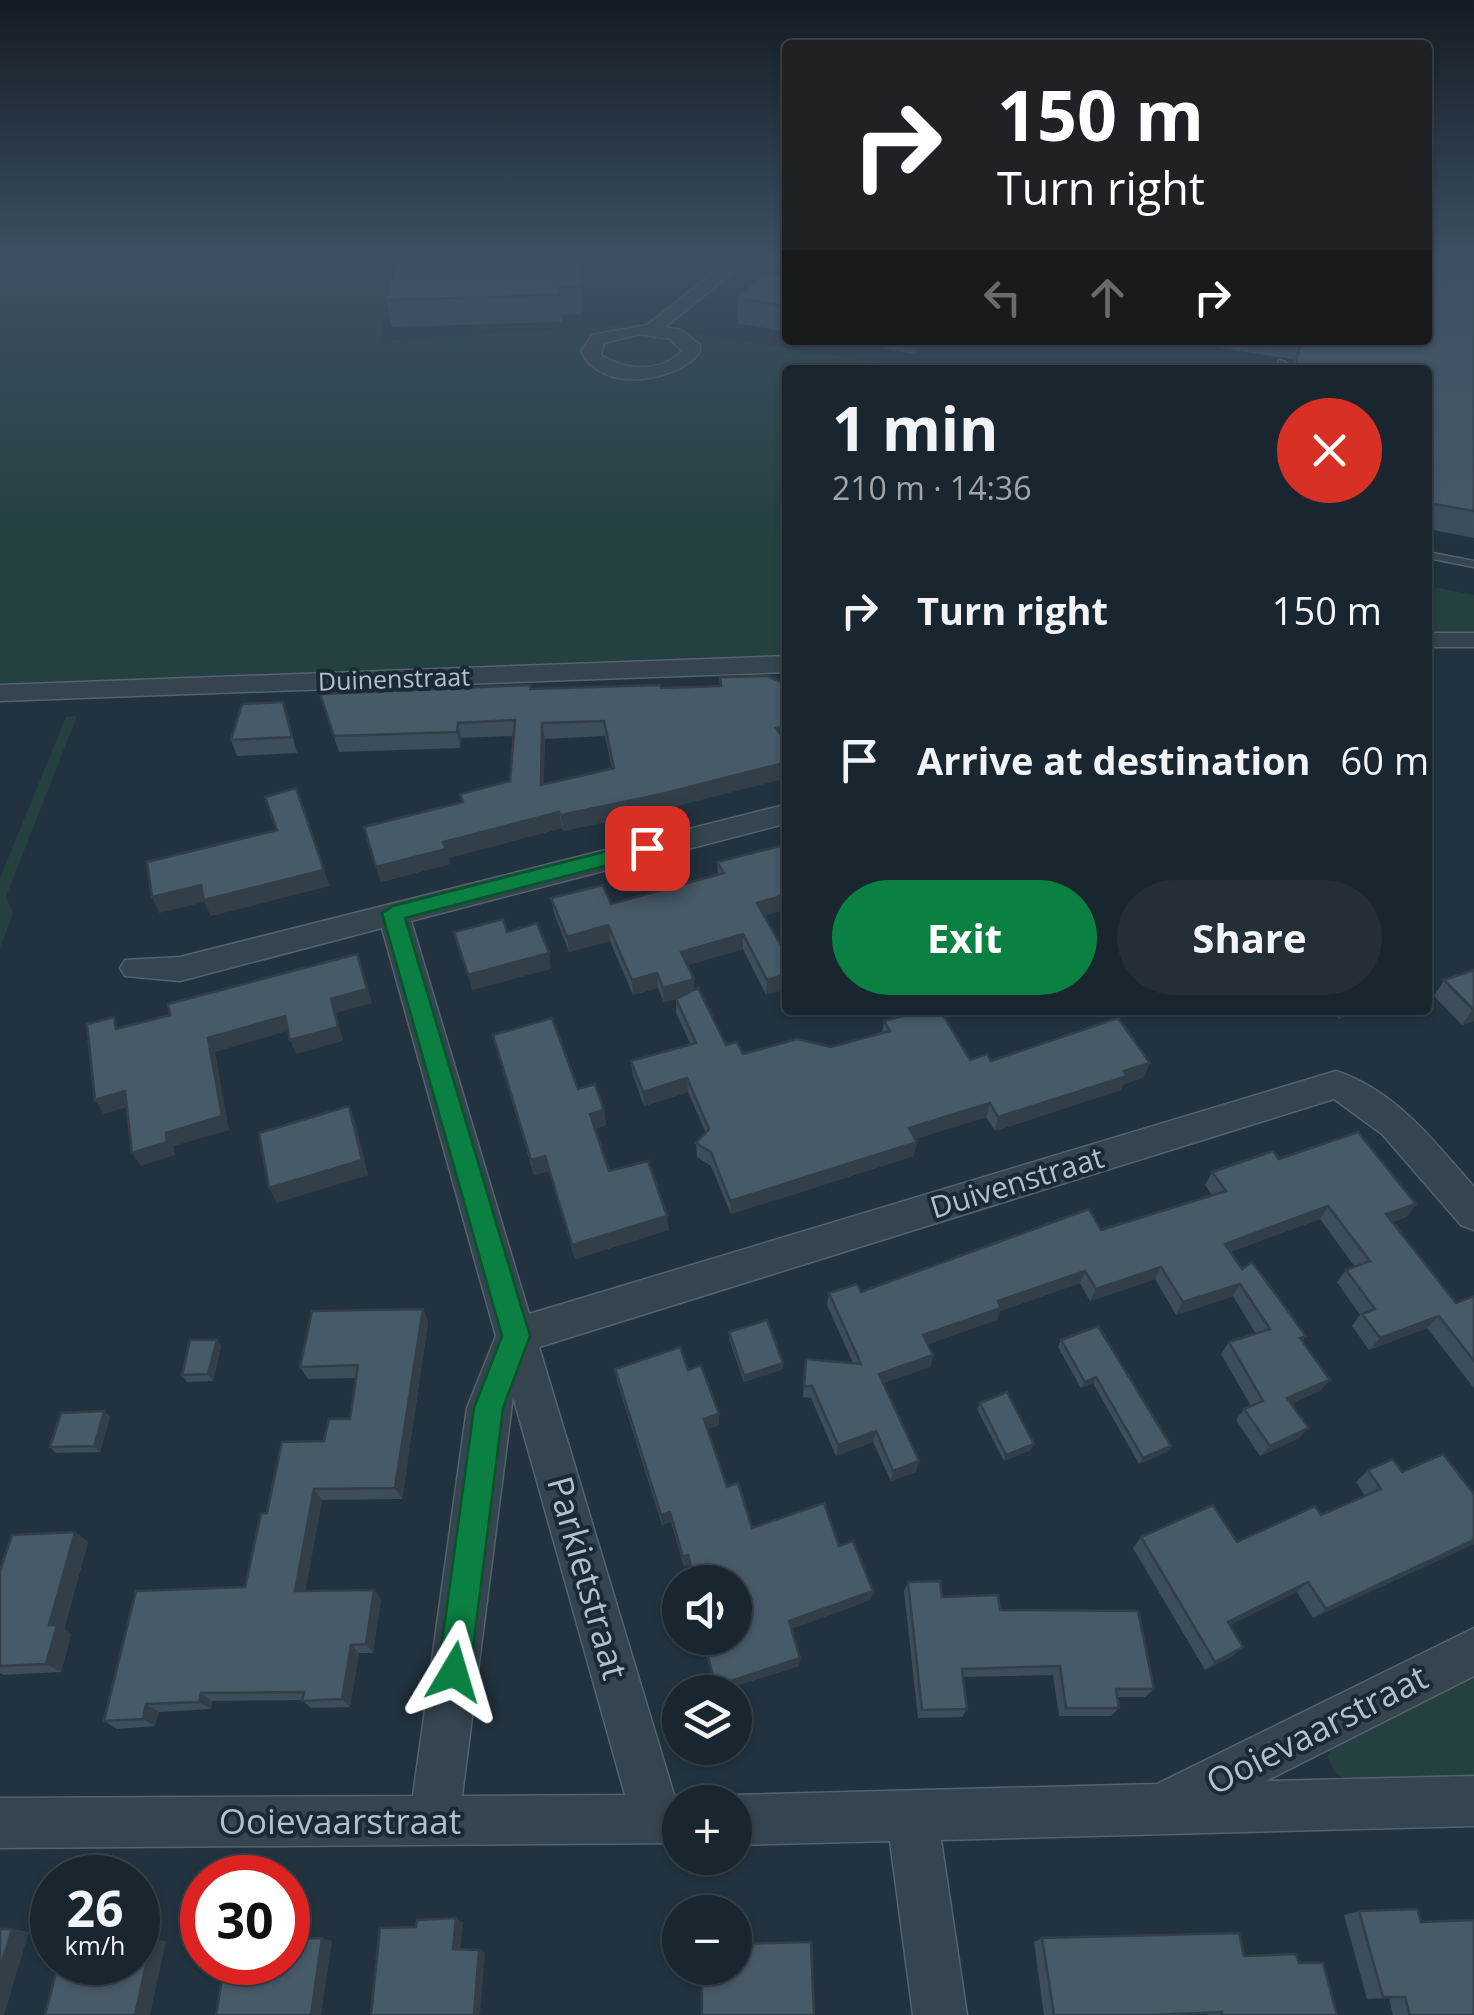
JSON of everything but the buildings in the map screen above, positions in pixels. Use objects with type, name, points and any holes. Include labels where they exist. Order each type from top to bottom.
[{"type":"street","points":[[593,354],[593,358],[613,369],[663,369],[677,365],[689,354]]},
{"type":"street","points":[[1432,640],[1474,640]]},
{"type":"street","name":"Duinenstraat","points":[[0,694],[782,664]]},
{"type":"street","points":[[136,968],[180,970],[782,815]]},
{"type":"street","name":"Parkietstraat","points":[[393,913],[516,1336],[662,1798]]},
{"type":"street","name":"Duivenstraat","points":[[516,1336],[1336,1085],[1364,1096],[1392,1121],[1474,1214]]},
{"type":"street","points":[[434,1822],[488,1408],[516,1336]]},
{"type":"street","name":"Ooievaarstraat","points":[[1160,1808],[1474,1651]]},
{"type":"street","name":"Ooievaarstraat","points":[[752,1820],[1474,1801]]},
{"type":"street","points":[[912,1815],[940,2015]]},
{"type":"street","name":"Ooievaarstraat","points":[[0,1823],[662,1820]]},
{"type":"lane","points":[[1432,556],[1474,564]]},
{"type":"green space","points":[[0,354],[824,354],[892,365],[782,365],[782,657],[0,684]]},
{"type":"green space","points":[[1432,587],[1474,595],[1474,635],[1432,633]]},
{"type":"green space","points":[[77,716],[6,897],[13,914],[0,948],[0,878],[66,717]]},
{"type":"green space","points":[[1474,1677],[1474,1782],[1355,1784],[1335,1773],[1327,1756],[1338,1742]]},
{"type":"route","points":[[454,1672],[488,1408],[516,1336],[393,913],[647,848]]}]
